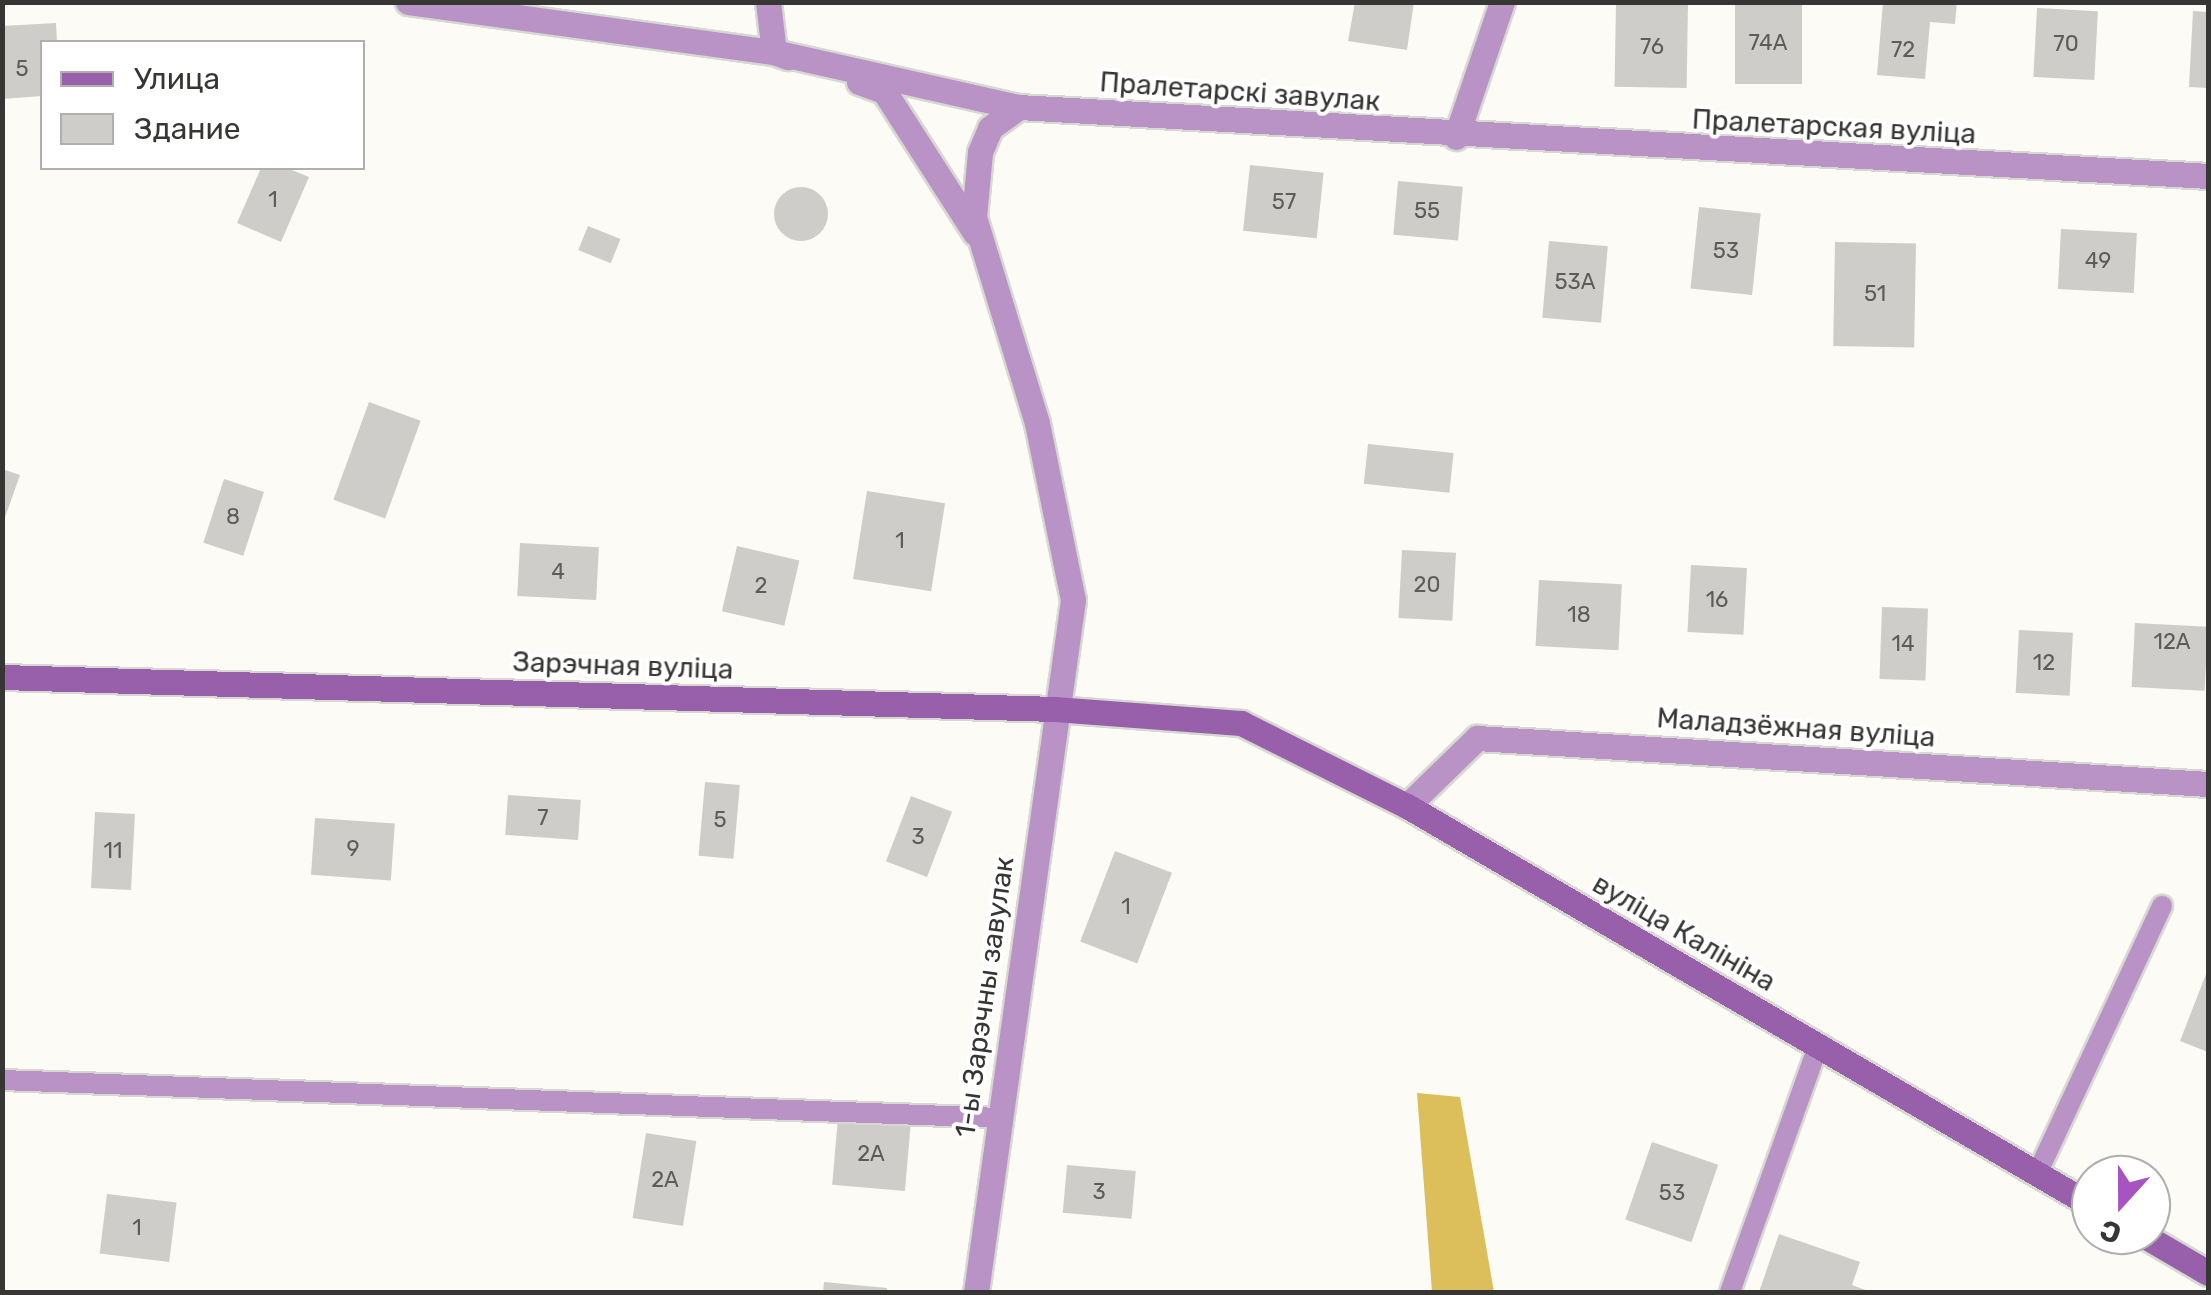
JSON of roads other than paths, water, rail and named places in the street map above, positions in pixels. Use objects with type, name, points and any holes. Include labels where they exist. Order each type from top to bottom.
[{"type":"main road","name":"Зарэчная вуліца","points":[[2,677],[1054,709],[1241,723]]},
{"type":"main road","name":"вуліца Калініна","points":[[1241,723],[1407,806],[2071,1194]]},
{"type":"main road","points":[[2171,1251],[2208,1273]]},
{"type":"street","points":[[408,2],[774,52],[884,91],[978,238]]},
{"type":"street","points":[[768,2],[774,52]]},
{"type":"street","points":[[1456,137],[1502,2]]},
{"type":"street","name":"Пралетарскі завулак","points":[[774,52],[1018,107],[1456,137]]},
{"type":"street","points":[[978,238],[980,152],[990,128],[1018,107]]},
{"type":"street","name":"Пралетарская вуліца","points":[[1456,137],[2208,176]]},
{"type":"street","name":"1-ы Зарэчны завулак","points":[[976,1292],[1054,709],[1074,600],[1036,423],[978,238]]},
{"type":"street","name":"Маладзёжная вуліца","points":[[1407,806],[1476,738],[2208,784]]},
{"type":"lane","points":[[2037,1174],[2162,906]]},
{"type":"lane","points":[[1730,1292],[1818,1046]]},
{"type":"lane","points":[[2,1080],[1000,1118]]}]
